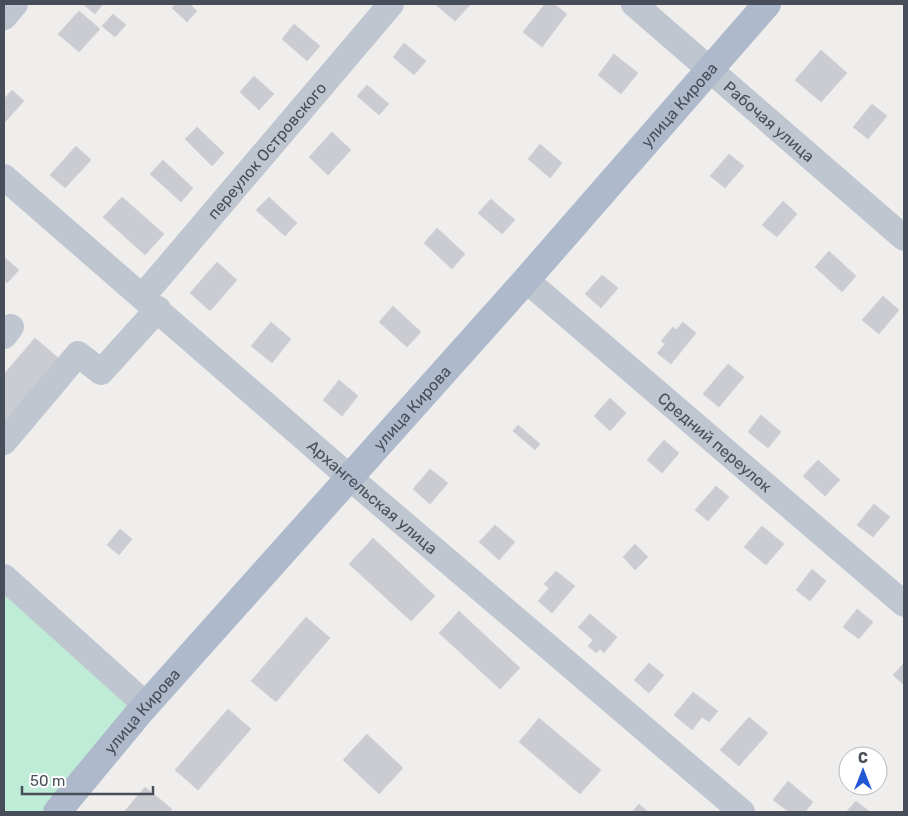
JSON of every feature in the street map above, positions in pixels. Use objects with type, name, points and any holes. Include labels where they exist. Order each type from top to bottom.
[{"type":"main road","name":"улица Кирова","points":[[57,812],[146,705],[526,280],[767,4]]},
{"type":"street","points":[[4,17],[15,4]]},
{"type":"street","name":"переулок Островского","points":[[4,442],[78,354],[102,372],[150,303],[391,4]]},
{"type":"street","name":"Рабочая улица","points":[[634,4],[904,238]]},
{"type":"street","name":"Архангельская улица","points":[[4,177],[349,477],[742,812]]},
{"type":"street","name":"Средний переулок","points":[[526,280],[904,604]]},
{"type":"street","points":[[4,577],[146,705]]},
{"type":"green space","points":[[4,584],[133,705],[45,812],[4,812]]},
{"type":"building","points":[[83,4],[103,4],[95,14]]},
{"type":"building","points":[[175,4],[190,4],[197,11],[187,22],[172,8]]},
{"type":"building","points":[[435,4],[471,4],[455,21]]},
{"type":"building","points":[[545,4],[554,4],[567,14],[542,47],[523,32]]},
{"type":"building","points":[[79,11],[100,29],[79,52],[58,34]]},
{"type":"building","points":[[113,14],[126,25],[115,37],[102,26]]},
{"type":"building","points":[[294,24],[320,46],[307,61],[282,39]]},
{"type":"building","points":[[404,43],[426,61],[414,75],[393,57]]},
{"type":"building","points":[[821,50],[847,73],[821,102],[795,80]]},
{"type":"building","points":[[614,54],[638,73],[621,94],[598,75]]},
{"type":"building","points":[[254,76],[274,94],[259,110],[240,92]]},
{"type":"building","points":[[367,85],[389,104],[379,115],[357,96]]},
{"type":"building","points":[[12,90],[24,101],[4,123],[4,99]]},
{"type":"building","points":[[872,104],[887,116],[868,139],[853,127]]},
{"type":"building","points":[[197,127],[224,153],[212,166],[185,139]]},
{"type":"building","points":[[332,132],[351,150],[328,175],[309,157]]},
{"type":"building","points":[[540,144],[562,163],[550,178],[528,159]]},
{"type":"building","points":[[76,146],[91,160],[65,188],[50,175]]},
{"type":"building","points":[[729,154],[744,166],[725,188],[710,176]]},
{"type":"building","points":[[163,160],[193,188],[181,202],[150,174]]},
{"type":"building","points":[[122,197],[164,234],[145,255],[103,217]]},
{"type":"building","points":[[269,197],[297,223],[285,236],[256,210]]},
{"type":"building","points":[[491,199],[515,220],[502,234],[478,213]]},
{"type":"building","points":[[783,201],[797,214],[777,237],[762,225]]},
{"type":"building","points":[[437,228],[465,254],[452,269],[424,243]]},
{"type":"building","points":[[829,251],[856,276],[842,292],[815,267]]},
{"type":"building","points":[[4,257],[19,270],[7,283],[4,280]]},
{"type":"building","points":[[217,262],[237,280],[210,311],[190,293]]},
{"type":"building","points":[[602,275],[618,288],[601,308],[585,294]]},
{"type":"building","points":[[883,296],[899,310],[879,334],[862,320]]},
{"type":"building","points":[[393,306],[421,332],[407,347],[379,322]]},
{"type":"building","points":[[271,322],[291,339],[272,363],[251,346]]},
{"type":"building","points":[[683,322],[696,333],[671,364],[657,353],[665,344],[661,341],[673,327],[676,330]]},
{"type":"building","points":[[35,338],[63,362],[4,431],[4,374]]},
{"type":"building","points":[[728,364],[744,377],[719,407],[703,394]]},
{"type":"building","points":[[339,380],[358,396],[342,416],[323,400]]},
{"type":"building","points":[[610,398],[626,413],[610,431],[594,416]]},
{"type":"building","points":[[761,415],[781,432],[768,448],[748,432]]},
{"type":"building","points":[[518,425],[540,444],[535,450],[513,431]]},
{"type":"building","points":[[664,440],[679,453],[662,473],[647,460]]},
{"type":"building","points":[[818,460],[840,480],[825,496],[803,476]]},
{"type":"building","points":[[430,469],[448,483],[430,504],[413,489]]},
{"type":"building","points":[[716,486],[729,497],[708,521],[695,510]]},
{"type":"building","points":[[874,504],[890,517],[873,537],[857,525]]},
{"type":"building","points":[[495,525],[515,542],[499,560],[479,542]]},
{"type":"building","points":[[762,526],[784,544],[766,565],[744,547]]},
{"type":"building","points":[[120,529],[132,539],[119,555],[107,545]]},
{"type":"building","points":[[373,538],[435,596],[411,621],[349,564]]},
{"type":"building","points":[[635,544],[648,557],[635,570],[623,557]]},
{"type":"building","points":[[812,569],[826,581],[810,601],[796,590]]},
{"type":"building","points":[[556,571],[575,586],[552,613],[538,601],[549,588],[544,584]]},
{"type":"building","points":[[857,609],[873,622],[859,639],[843,627]]},
{"type":"building","points":[[459,611],[520,668],[500,689],[439,633]]},
{"type":"building","points":[[590,614],[617,637],[604,653],[600,649],[596,653],[588,646],[593,640],[578,627]]},
{"type":"building","points":[[306,617],[330,638],[276,702],[251,681]]},
{"type":"building","points":[[649,663],[664,675],[649,693],[634,680]]},
{"type":"building","points":[[904,663],[904,685],[893,675]]},
{"type":"building","points":[[693,692],[718,711],[709,722],[702,717],[692,730],[674,715]]},
{"type":"building","points":[[228,709],[251,729],[198,790],[175,770]]},
{"type":"building","points":[[749,717],[768,733],[739,766],[720,750]]},
{"type":"building","points":[[539,718],[601,770],[580,794],[519,742]]},
{"type":"building","points":[[367,734],[403,768],[379,794],[343,760]]},
{"type":"building","points":[[788,781],[813,802],[805,812],[789,812],[773,800]]},
{"type":"building","points":[[145,787],[172,809],[169,812],[124,812]]},
{"type":"building","points":[[856,801],[870,812],[846,812]]},
{"type":"building","points":[[639,804],[648,812],[632,812]]}]
